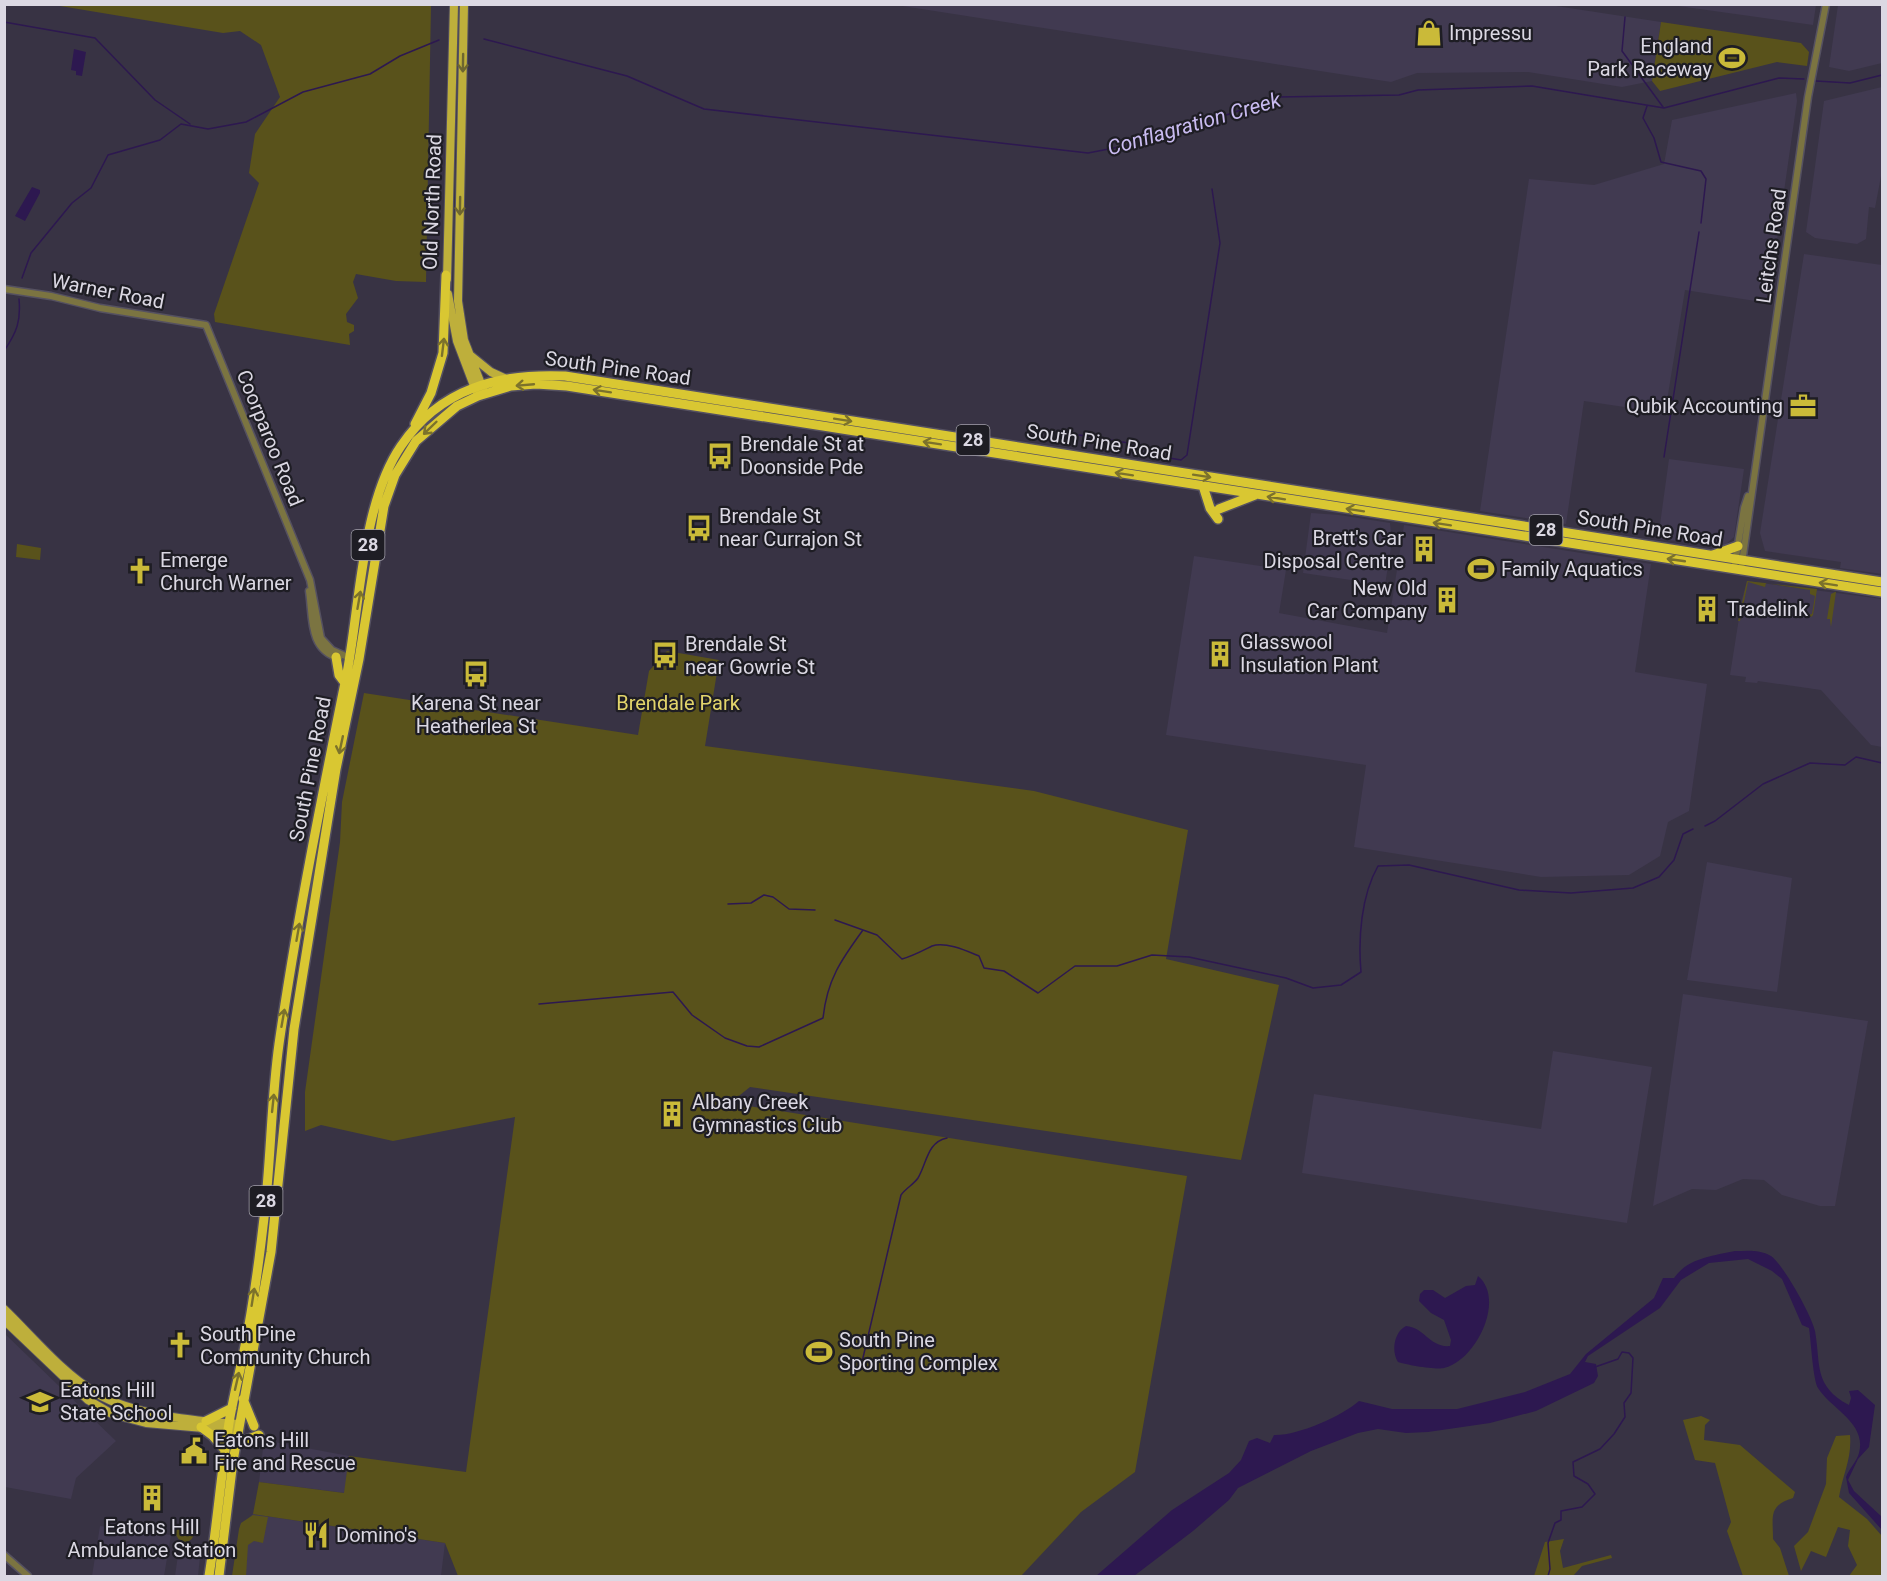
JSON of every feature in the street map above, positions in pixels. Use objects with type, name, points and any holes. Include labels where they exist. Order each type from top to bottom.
[{"type":"highway","points":[[406,439],[431,393],[440,368],[445,339],[446,275]]},
{"type":"highway","name":"South Pine Road","points":[[210,1576],[225,1450],[243,1399],[254,1352],[272,1243],[294,1029],[354,658],[377,497],[390,465],[406,439],[442,405],[504,378],[533,374],[566,376],[1738,565],[1882,592]]},
{"type":"highway","name":"South Pine Road","points":[[219,1576],[236,1444],[232,1408],[258,1268],[282,1025],[326,770],[345,683],[354,658],[384,506],[395,476],[416,441],[429,428],[479,390],[536,384],[567,386],[1255,495],[1477,524]]},
{"type":"highway","points":[[1203,486],[1210,508],[1219,514],[1255,495]]},
{"type":"highway","name":"South Pine Road","points":[[1582,540],[1711,556],[1738,565],[1882,582]]},
{"type":"highway","points":[[1711,556],[1738,546]]},
{"type":"highway","points":[[336,657],[339,675],[345,683]]},
{"type":"highway","points":[[243,1399],[254,1426]]},
{"type":"highway","points":[[225,1450],[204,1424],[232,1408]]},
{"type":"highway","points":[[236,1444],[259,1435]]},
{"type":"main road","name":"Old North Road","points":[[454,4],[446,275],[453,325],[479,390]]},
{"type":"main road","name":"Old North Road","points":[[464,4],[458,300],[468,354],[479,390]]},
{"type":"main road","points":[[468,354],[491,372],[504,378]]},
{"type":"main road","points":[[4,1309],[74,1377],[97,1394],[132,1408],[204,1424]]},
{"type":"main road","points":[[4,1320],[97,1406],[136,1421],[233,1427]]},
{"type":"street","name":"Leitchs Road","points":[[1738,565],[1751,508],[1750,492],[1808,97],[1826,4]]},
{"type":"street","name":"Warner Road","points":[[4,289],[51,296],[100,308],[206,325]]},
{"type":"street","name":"Coorparoo Road","points":[[206,325],[310,580],[321,638],[328,648],[354,658]]},
{"type":"street","name":"Leitchs Road","points":[[1738,565],[1738,546],[1744,508],[1750,492]]},
{"type":"street","name":"Coorparoo Road","points":[[304,564],[315,638],[323,650],[336,657]]},
{"type":"street","points":[[336,657],[354,658]]},
{"type":"street","points":[[4,1555],[28,1576]]},
{"type":"shaded area","points":[[1543,4],[1661,22],[1652,81],[1622,87],[1528,72],[1417,73],[1391,82],[896,5]]},
{"type":"shaded area","points":[[1671,5],[1816,5],[1813,25]]},
{"type":"shaded area","points":[[1838,5],[1882,5],[1882,63],[1849,71],[1829,67]]},
{"type":"shaded area","points":[[74,49],[86,52],[82,76],[76,75],[76,71],[71,70]]},
{"type":"shaded area","points":[[1882,87],[1882,171],[1875,208],[1869,207],[1866,239],[1857,244],[1815,238],[1806,232],[1824,101]]},
{"type":"shaded area","points":[[1796,93],[1797,101],[1768,303],[1685,290],[1665,413],[1584,401],[1566,524],[1480,511],[1529,179],[1594,185],[1664,164],[1672,120]]},
{"type":"shaded area","points":[[32,187],[40,190],[40,193],[25,221],[15,216]]},
{"type":"shaded area","points":[[1804,254],[1882,265],[1882,574],[1840,568],[1841,562],[1765,551],[1760,533]]},
{"type":"shaded area","points":[[1669,459],[1744,469],[1734,537],[1724,546],[1658,539]]},
{"type":"shaded area","points":[[1311,513],[1390,523],[1392,541],[1385,585],[1303,573]]},
{"type":"shaded area","points":[[1404,525],[1651,564],[1635,672],[1707,684],[1689,811],[1668,822],[1660,856],[1629,875],[1541,877],[1354,847],[1366,765],[1166,735],[1194,556],[1286,570],[1279,613],[1387,633]]},
{"type":"shaded area","points":[[1747,581],[1882,599],[1882,747],[1871,745],[1821,690],[1758,681],[1757,683],[1745,682],[1746,677],[1730,675]]},
{"type":"shaded area","points":[[1707,862],[1792,878],[1777,992],[1687,980]]},
{"type":"shaded area","points":[[1683,994],[1868,1021],[1835,1206],[1820,1206],[1782,1195],[1764,1180],[1743,1179],[1716,1190],[1692,1189],[1653,1206]]},
{"type":"shaded area","points":[[1553,1051],[1652,1067],[1627,1223],[1302,1173],[1314,1094],[1541,1129]]},
{"type":"shaded area","points":[[1735,1251],[1762,1252],[1771,1256],[1783,1269],[1813,1324],[1821,1373],[1829,1390],[1849,1405],[1851,1398],[1849,1391],[1858,1390],[1875,1405],[1869,1447],[1858,1459],[1848,1480],[1854,1491],[1882,1517],[1882,1530],[1849,1493],[1846,1477],[1859,1453],[1858,1433],[1816,1384],[1809,1328],[1802,1325],[1782,1279],[1772,1271],[1748,1259],[1709,1263],[1681,1280],[1660,1308],[1588,1356],[1585,1362],[1596,1364],[1598,1376],[1594,1383],[1536,1411],[1490,1423],[1428,1432],[1406,1433],[1378,1429],[1358,1433],[1311,1451],[1238,1488],[1229,1500],[1193,1531],[1134,1576],[1096,1576],[1172,1510],[1229,1473],[1241,1460],[1249,1441],[1257,1438],[1270,1443],[1274,1435],[1307,1429],[1342,1413],[1359,1401],[1392,1409],[1457,1409],[1525,1392],[1570,1374],[1586,1354],[1654,1298],[1663,1278],[1674,1278],[1686,1266],[1709,1256]]},
{"type":"shaded area","points":[[1478,1276],[1486,1286],[1489,1299],[1488,1313],[1484,1328],[1467,1354],[1456,1363],[1444,1368],[1421,1367],[1398,1362],[1394,1347],[1396,1337],[1406,1326],[1418,1330],[1437,1344],[1450,1346],[1451,1340],[1444,1320],[1431,1313],[1419,1301],[1420,1294],[1424,1290],[1433,1290],[1445,1298],[1466,1286],[1475,1285]]},
{"type":"shaded area","name":"Eatons Hill State School","points":[[4,1333],[116,1441],[76,1478],[71,1499],[5,1487]]},
{"type":"shaded area","points":[[264,1440],[349,1456],[345,1493],[259,1482]]},
{"type":"shaded area","points":[[253,1514],[445,1543],[441,1576],[235,1576],[242,1526]]},
{"type":"shaded area","points":[[100,1526],[171,1535],[164,1576],[92,1576]]},
{"type":"shaded area","points":[[178,1555],[200,1557],[198,1576],[175,1576]]},
{"type":"green space","points":[[54,5],[431,5],[426,282],[396,281],[356,274],[353,282],[358,298],[346,314],[347,322],[354,325],[354,331],[349,334],[350,345],[215,322],[214,314],[259,183],[249,173],[255,134],[280,97],[261,45],[240,31],[223,33]]},
{"type":"green space","name":"England Park Raceway","points":[[1661,22],[1801,43],[1809,52],[1807,66],[1777,62],[1660,91],[1652,81]]},
{"type":"green space","points":[[17,544],[41,548],[40,560],[16,557]]},
{"type":"green space","points":[[1747,581],[1766,583],[1765,587],[1748,582],[1740,621],[1738,621]]},
{"type":"green space","points":[[1770,584],[1817,589],[1813,615],[1811,617],[1808,615],[1812,614],[1815,596],[1810,594],[1810,590]]},
{"type":"green space","points":[[1836,592],[1831,627],[1830,619],[1827,619],[1831,594]]},
{"type":"green space","name":"Brendale Park","points":[[667,651],[719,660],[705,746],[1034,791],[1188,830],[1166,959],[1279,985],[1241,1160],[750,1087],[730,1103],[1187,1176],[1135,1472],[1081,1512],[1021,1576],[458,1576],[445,1543],[253,1514],[259,1482],[344,1493],[349,1456],[466,1472],[515,1117],[393,1141],[321,1125],[305,1131],[305,1092],[340,842],[342,802],[364,693],[638,735],[649,671]]},
{"type":"green space","points":[[1701,1416],[1710,1420],[1705,1425],[1704,1440],[1740,1445],[1795,1492],[1793,1498],[1776,1508],[1773,1518],[1773,1539],[1780,1548],[1789,1576],[1743,1576],[1727,1531],[1731,1522],[1715,1463],[1695,1460],[1683,1420]]},
{"type":"green space","points":[[1850,1435],[1848,1459],[1839,1497],[1867,1519],[1882,1536],[1882,1576],[1849,1576],[1857,1565],[1848,1546],[1850,1530],[1838,1527],[1826,1557],[1811,1551],[1801,1571],[1794,1546],[1808,1532],[1826,1484],[1827,1458],[1836,1436]]},
{"type":"green space","points":[[253,1515],[268,1517],[263,1543],[254,1541],[248,1545],[246,1576],[232,1576],[241,1523]]},
{"type":"green space","points":[[185,1524],[191,1527],[194,1533],[191,1539],[185,1542],[179,1539],[176,1533],[179,1527]]},
{"type":"green space","points":[[1564,1539],[1560,1551],[1563,1568],[1611,1555],[1612,1558],[1582,1566],[1573,1576],[1534,1576],[1545,1542]]},
{"type":"waterway","points":[[1625,17],[1622,51],[1663,107]]},
{"type":"waterway","points":[[4,22],[95,38],[155,100],[190,124]]},
{"type":"waterway","name":"Conflagration Creek","points":[[484,39],[627,76],[704,109],[1088,153],[1140,143],[1278,97],[1399,95],[1418,90],[1532,86],[1664,108],[1779,78],[1804,79]]},
{"type":"waterway","name":"Conflagration Creek","points":[[22,278],[31,253],[72,203],[91,188],[108,155],[160,140],[181,124],[208,129],[246,122],[303,92],[370,74],[400,56],[439,40]]},
{"type":"waterway","name":"Conflagration Creek","points":[[1816,81],[1850,83],[1882,75]]},
{"type":"waterway","points":[[1647,106],[1643,118],[1654,138],[1661,162],[1701,171],[1706,179],[1701,223]]},
{"type":"waterway","points":[[1079,435],[1147,446],[1158,456],[1181,460],[1187,455],[1220,243],[1212,189]]},
{"type":"waterway","points":[[1664,457],[1699,232]]},
{"type":"waterway","name":"Conflagration Creek","points":[[4,351],[17,326],[19,299]]},
{"type":"waterway","points":[[1705,826],[1715,821],[1763,784],[1810,763],[1845,765],[1856,757],[1882,763]]},
{"type":"waterway","points":[[835,920],[877,935],[902,959],[937,945],[962,949],[979,956],[984,968],[1004,971],[1038,993],[1075,966],[1117,966],[1152,955],[1189,957],[1286,978],[1313,988],[1341,985],[1361,972],[1360,946],[1364,904],[1378,866],[1409,865],[1519,890],[1571,893],[1633,888],[1659,877],[1674,860],[1683,834],[1693,829]]},
{"type":"waterway","points":[[728,904],[751,903],[764,895],[773,897],[789,909],[815,910]]},
{"type":"waterway","points":[[539,1004],[673,992],[692,1015],[725,1038],[747,1046],[759,1047],[823,1018],[828,992],[836,971],[863,930]]},
{"type":"waterway","points":[[853,1375],[862,1362],[901,1195],[918,1178],[931,1148],[940,1140],[947,1138]]},
{"type":"waterway","points":[[1548,1576],[1550,1569],[1548,1543],[1555,1523],[1561,1520],[1561,1511],[1582,1507],[1595,1494],[1588,1484],[1574,1476],[1573,1462],[1600,1449],[1614,1434],[1625,1417],[1624,1403],[1631,1393],[1633,1358],[1629,1353],[1622,1352],[1618,1359],[1595,1367]]},
{"type":"place","name":"Impressu","points":[[1429,33]]},
{"type":"place","name":"England Park Raceway","points":[[1732,58]]},
{"type":"place","name":"Qubik Accounting","points":[[1803,406]]},
{"type":"place","name":"Brendale St at Doonside Pde","points":[[720,456]]},
{"type":"place","name":"Brendale St near Currajon St","points":[[699,528]]},
{"type":"place","name":"Brett's Car Disposal Centre","points":[[1424,549]]},
{"type":"place","name":"Family Aquatics","points":[[1481,569]]},
{"type":"place","name":"Emerge Church Warner","points":[[140,571]]},
{"type":"place","name":"New Old Car Company","points":[[1447,600]]},
{"type":"place","name":"Tradelink","points":[[1707,609]]},
{"type":"place","name":"Glasswool Insulation Plant","points":[[1220,654]]},
{"type":"place","name":"Brendale St near Gowrie St","points":[[665,655]]},
{"type":"place","name":"Karena St near Heatherlea St","points":[[476,674]]},
{"type":"place","name":"Albany Creek Gymnastics Club","points":[[672,1114]]},
{"type":"place","name":"South Pine Community Church","points":[[180,1345]]},
{"type":"place","name":"South Pine Sporting Complex","points":[[819,1352]]},
{"type":"place","name":"Eatons Hill State School","points":[[40,1402]]},
{"type":"place","name":"Eatons Hill Fire and Rescue","points":[[194,1451]]},
{"type":"place","name":"Eatons Hill Ambulance Station","points":[[152,1498]]},
{"type":"place","name":"Domino's","points":[[316,1535]]}]
